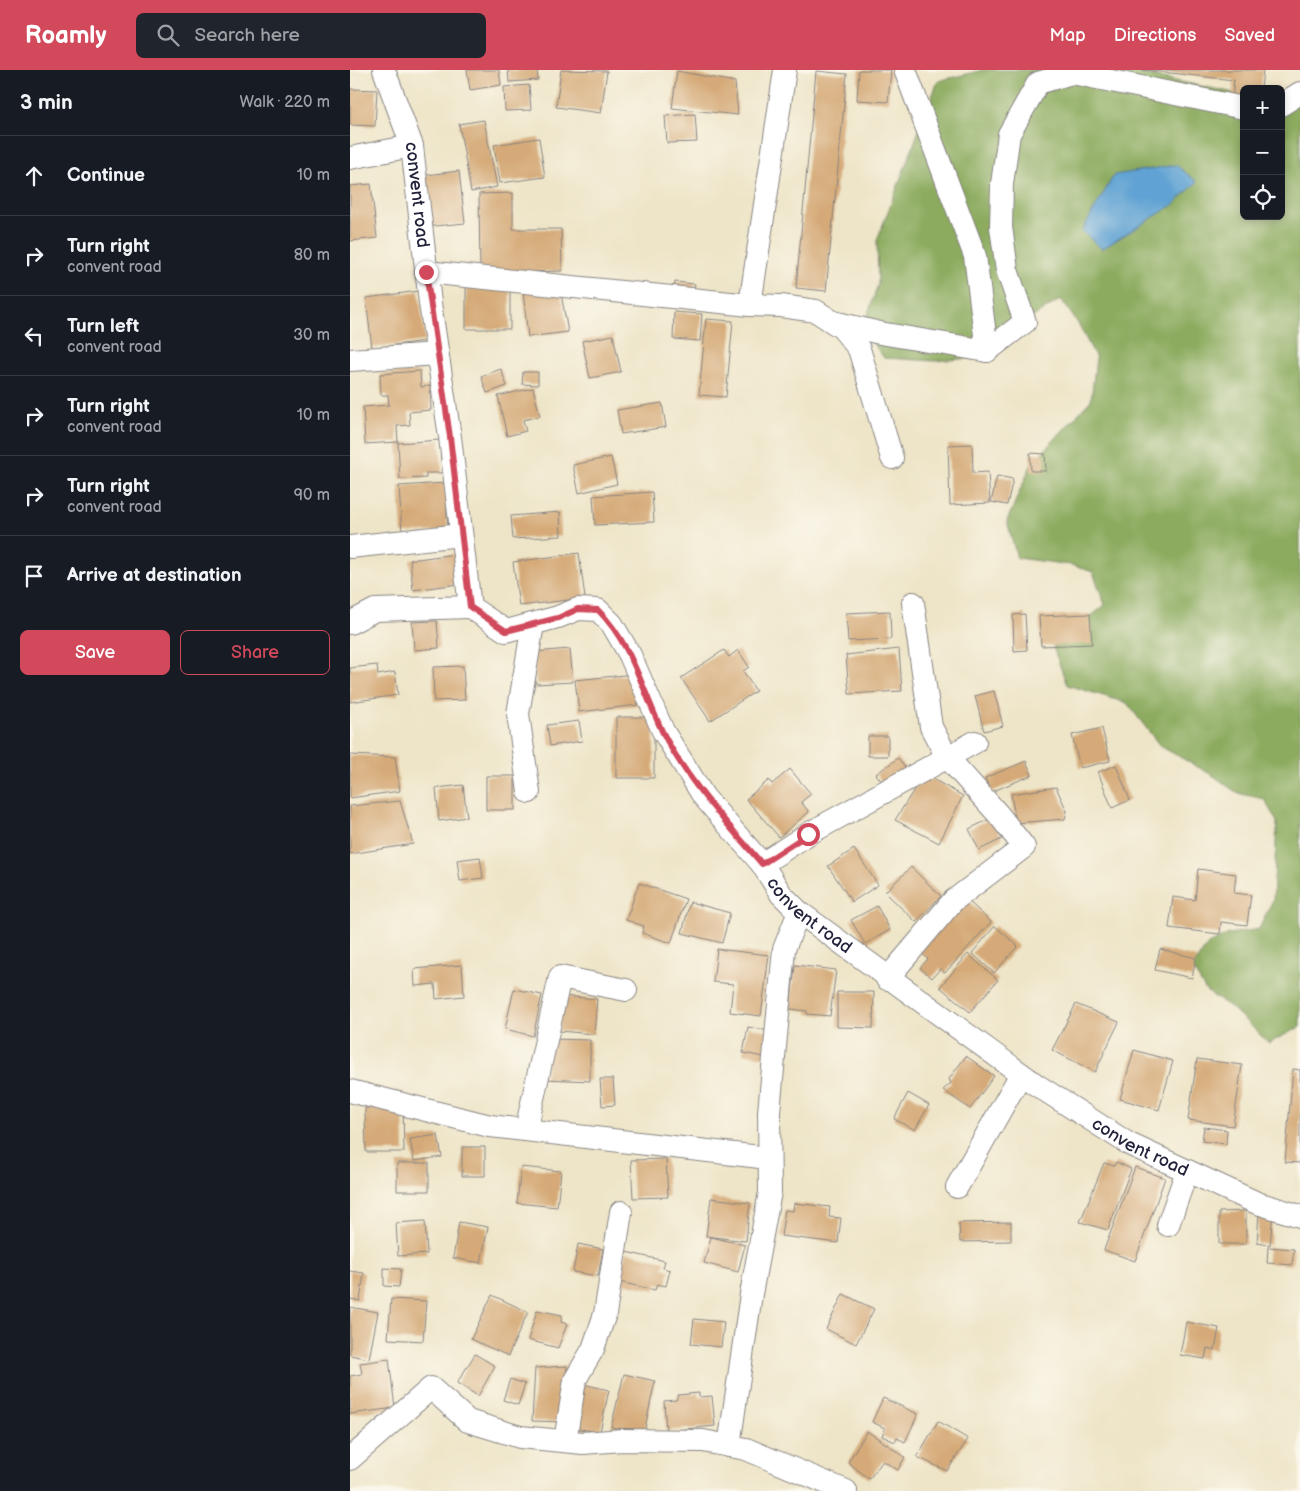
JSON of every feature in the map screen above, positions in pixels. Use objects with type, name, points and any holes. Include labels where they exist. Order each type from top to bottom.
[{"type":"street","name":"convent road","points":[[384,70],[412,146],[426,272],[450,437],[470,607],[506,631],[578,609],[598,610],[612,624],[630,655],[662,732],[704,797],[762,864],[781,894],[799,912],[1021,1074],[1129,1144],[1257,1203],[1300,1216]]},
{"type":"street","points":[[750,306],[785,70]]},
{"type":"street","points":[[905,70],[975,256],[988,351]]},
{"type":"street","points":[[833,322],[880,333],[988,351],[1024,322],[1007,270],[1001,226],[1002,184],[1009,134],[1038,83],[1072,73],[1240,107]]},
{"type":"street","points":[[1285,102],[1300,93]]},
{"type":"street","points":[[350,158],[412,146]]},
{"type":"street","points":[[426,272],[750,306],[781,306],[816,312],[842,328],[859,349],[892,458]]},
{"type":"street","points":[[350,360],[437,354]]},
{"type":"street","points":[[350,547],[461,535]]},
{"type":"street","points":[[887,978],[953,901],[1024,847],[998,814],[947,757],[931,727],[913,603]]},
{"type":"street","points":[[350,623],[375,610],[470,607]]},
{"type":"street","points":[[529,792],[518,714],[533,624]]},
{"type":"street","points":[[762,864],[808,834],[975,742]]},
{"type":"street","points":[[729,1446],[751,1294],[770,1192],[769,1112],[784,949],[799,912]]},
{"type":"street","points":[[526,1130],[560,977],[626,990]]},
{"type":"street","points":[[957,1187],[1021,1074]]},
{"type":"street","points":[[350,1091],[490,1126],[769,1158]]},
{"type":"street","points":[[1168,1225],[1187,1171]]},
{"type":"street","points":[[565,1441],[575,1380],[593,1349],[606,1314],[621,1212]]},
{"type":"street","points":[[350,1459],[431,1388],[468,1421],[520,1437],[565,1441],[703,1441],[746,1449],[846,1491]]},
{"type":"green space","points":[[983,70],[1123,70],[1240,94],[1240,220],[1285,220],[1285,98],[1300,100],[1300,1027],[1269,1043],[1233,1009],[1206,991],[1192,968],[1208,944],[1229,934],[1259,929],[1273,900],[1277,822],[1264,799],[1237,793],[1214,776],[1160,746],[1127,703],[1067,685],[1053,647],[1105,605],[1093,572],[1071,565],[1017,558],[1007,521],[1031,465],[1091,400],[1096,358],[1079,325],[1061,299],[1025,322],[988,357],[934,361],[884,358],[863,329],[878,284],[877,240],[938,81]]},
{"type":"water","points":[[1176,165],[1197,182],[1173,205],[1102,249],[1082,231],[1114,175]]},
{"type":"building","points":[[467,70],[499,70],[501,85],[470,90]]},
{"type":"building","points":[[508,70],[537,70],[538,80],[509,82]]},
{"type":"building","points":[[561,70],[607,71],[601,113],[556,107]]},
{"type":"building","points":[[859,70],[891,70],[888,102],[857,100]]},
{"type":"building","points":[[1143,70],[1263,70],[1261,85],[1240,85],[1240,102],[1232,101],[1234,80]]},
{"type":"building","points":[[677,71],[735,82],[738,115],[672,108]]},
{"type":"building","points":[[816,71],[847,74],[826,291],[796,288]]},
{"type":"building","points":[[529,85],[531,110],[505,111],[504,87]]},
{"type":"building","points":[[350,89],[377,90],[375,126],[350,125]]},
{"type":"building","points":[[695,114],[697,142],[667,143],[665,116]]},
{"type":"building","points":[[484,120],[497,187],[471,192],[459,124]]},
{"type":"building","points":[[539,138],[545,177],[500,183],[494,145]]},
{"type":"building","points":[[459,171],[465,223],[425,227],[418,176]]},
{"type":"building","points":[[371,184],[377,238],[350,241],[350,186]]},
{"type":"building","points":[[513,193],[513,229],[561,229],[562,271],[480,273],[479,194]]},
{"type":"building","points":[[675,282],[695,284],[693,297],[673,294]]},
{"type":"building","points":[[466,284],[510,284],[510,329],[466,329]]},
{"type":"building","points":[[560,288],[568,332],[528,337],[523,292]]},
{"type":"building","points":[[419,291],[425,341],[372,348],[366,298]]},
{"type":"building","points":[[674,312],[702,314],[700,341],[673,339]]},
{"type":"building","points":[[706,319],[733,321],[726,397],[699,395]]},
{"type":"building","points":[[613,335],[621,372],[590,378],[582,341]]},
{"type":"building","points":[[501,369],[507,386],[487,393],[481,376]]},
{"type":"building","points":[[420,371],[421,387],[430,386],[431,410],[409,412],[410,425],[397,426],[398,442],[365,444],[363,407],[389,405],[388,395],[381,395],[380,374]]},
{"type":"building","points":[[523,372],[538,372],[538,385],[522,384]]},
{"type":"building","points":[[533,388],[540,416],[523,420],[526,431],[507,436],[498,396]]},
{"type":"building","points":[[662,403],[666,427],[621,434],[617,410]]},
{"type":"building","points":[[440,440],[442,473],[426,473],[426,478],[400,479],[398,443]]},
{"type":"building","points":[[972,444],[973,473],[988,472],[990,503],[950,505],[948,445]]},
{"type":"building","points":[[1030,453],[1045,454],[1046,471],[1031,471]]},
{"type":"building","points":[[611,457],[617,484],[579,493],[573,465]]},
{"type":"building","points":[[997,476],[1013,479],[1007,505],[991,502]]},
{"type":"building","points":[[445,483],[448,531],[402,533],[399,486]]},
{"type":"building","points":[[652,492],[654,522],[595,525],[593,496]]},
{"type":"building","points":[[560,512],[561,536],[513,539],[511,516]]},
{"type":"building","points":[[579,553],[585,598],[519,606],[513,562]]},
{"type":"building","points":[[455,554],[459,584],[413,590],[410,560]]},
{"type":"building","points":[[890,611],[891,639],[848,641],[846,613]]},
{"type":"building","points":[[1025,614],[1027,650],[1014,651],[1013,615]]},
{"type":"building","points":[[1090,614],[1092,644],[1041,646],[1039,616]]},
{"type":"building","points":[[437,621],[439,648],[414,650],[412,622]]},
{"type":"building","points":[[570,649],[573,682],[536,684],[533,652]]},
{"type":"building","points":[[899,649],[902,691],[849,694],[846,655]]},
{"type":"building","points":[[724,650],[729,657],[738,650],[749,667],[743,671],[756,691],[710,721],[681,678]]},
{"type":"building","points":[[377,665],[378,675],[395,672],[398,695],[350,702],[350,668]]},
{"type":"building","points":[[463,666],[465,700],[434,701],[433,667]]},
{"type":"building","points":[[635,674],[638,705],[579,712],[575,680]]},
{"type":"building","points":[[994,691],[1003,726],[984,731],[975,696]]},
{"type":"building","points":[[616,717],[654,717],[654,778],[616,778]]},
{"type":"building","points":[[579,721],[582,741],[550,746],[547,725]]},
{"type":"building","points":[[1102,728],[1110,761],[1080,768],[1072,735]]},
{"type":"building","points":[[868,736],[888,736],[888,756],[868,756]]},
{"type":"building","points":[[350,755],[395,757],[400,791],[350,798]]},
{"type":"building","points":[[898,758],[908,771],[886,787],[876,774]]},
{"type":"building","points":[[1026,761],[1032,775],[991,792],[985,778]]},
{"type":"building","points":[[1116,765],[1130,800],[1112,808],[1098,772]]},
{"type":"building","points":[[790,769],[811,794],[801,802],[809,812],[779,837],[746,799],[769,780],[772,784]]},
{"type":"building","points":[[924,774],[963,796],[939,843],[895,820]]},
{"type":"building","points":[[486,776],[515,776],[515,810],[486,810]]},
{"type":"building","points":[[463,785],[467,817],[439,821],[436,788]]},
{"type":"building","points":[[1056,787],[1067,811],[1065,819],[1016,823],[1011,794]]},
{"type":"building","points":[[400,801],[413,844],[350,854],[350,806]]},
{"type":"building","points":[[992,818],[1002,839],[979,850],[969,829]]},
{"type":"building","points":[[854,849],[878,885],[852,902],[828,866]]},
{"type":"building","points":[[480,857],[483,878],[460,881],[457,860]]},
{"type":"building","points":[[911,867],[941,896],[916,922],[885,892]]},
{"type":"building","points":[[1198,869],[1236,874],[1234,893],[1251,895],[1247,925],[1221,922],[1220,934],[1169,928],[1173,897],[1195,900]]},
{"type":"building","points":[[639,883],[686,899],[671,943],[642,933],[644,926],[626,920]]},
{"type":"building","points":[[965,898],[991,922],[945,973],[940,969],[932,978],[920,968],[928,959],[918,950]]},
{"type":"building","points":[[690,902],[730,913],[722,943],[682,933]]},
{"type":"building","points":[[877,906],[890,930],[865,944],[851,920]]},
{"type":"building","points":[[995,926],[1018,946],[994,973],[972,953]]},
{"type":"building","points":[[717,949],[769,955],[761,1016],[730,1012],[733,984],[713,982]]},
{"type":"building","points":[[1160,949],[1196,958],[1192,978],[1155,970]]},
{"type":"building","points":[[968,954],[998,980],[970,1012],[940,987]]},
{"type":"building","points":[[462,965],[464,996],[436,999],[435,984],[415,986],[414,969]]},
{"type":"building","points":[[795,965],[836,970],[830,1016],[807,1014],[807,1011],[790,1009]]},
{"type":"building","points":[[514,989],[542,995],[533,1036],[505,1029]]},
{"type":"building","points":[[837,992],[874,992],[873,1028],[837,1027]]},
{"type":"building","points":[[562,996],[597,999],[594,1034],[559,1031]]},
{"type":"building","points":[[1076,1004],[1119,1022],[1095,1072],[1052,1050]]},
{"type":"building","points":[[748,1027],[769,1031],[764,1057],[743,1053]]},
{"type":"building","points":[[550,1039],[590,1040],[590,1081],[545,1079]]},
{"type":"building","points":[[1134,1050],[1173,1061],[1159,1110],[1120,1099]]},
{"type":"building","points":[[966,1056],[994,1076],[970,1109],[943,1090],[951,1083],[949,1079]]},
{"type":"building","points":[[1197,1059],[1242,1065],[1233,1126],[1188,1120]]},
{"type":"building","points":[[1293,1069],[1300,1070],[1300,1163],[1285,1162]]},
{"type":"building","points":[[600,1079],[613,1079],[615,1105],[602,1106]]},
{"type":"building","points":[[908,1093],[929,1105],[915,1130],[894,1119]]},
{"type":"building","points":[[403,1107],[404,1152],[366,1152],[365,1108]]},
{"type":"building","points":[[1204,1127],[1227,1130],[1226,1144],[1202,1141]]},
{"type":"building","points":[[438,1135],[442,1157],[414,1161],[410,1139]]},
{"type":"building","points":[[462,1147],[485,1147],[485,1176],[462,1176]]},
{"type":"building","points":[[666,1159],[668,1197],[633,1198],[631,1160]]},
{"type":"building","points":[[1116,1162],[1131,1169],[1108,1230],[1080,1222],[1104,1163],[1114,1166]]},
{"type":"building","points":[[397,1163],[429,1163],[429,1191],[397,1191]]},
{"type":"building","points":[[521,1167],[561,1171],[557,1207],[517,1203]]},
{"type":"building","points":[[1135,1167],[1165,1178],[1135,1261],[1104,1250]]},
{"type":"building","points":[[711,1198],[750,1203],[746,1241],[706,1236]]},
{"type":"building","points":[[794,1203],[830,1207],[829,1217],[841,1218],[838,1243],[781,1236],[785,1210],[793,1211]]},
{"type":"building","points":[[1246,1211],[1246,1244],[1219,1244],[1219,1212]]},
{"type":"building","points":[[1259,1212],[1273,1213],[1270,1245],[1257,1243]]},
{"type":"building","points":[[425,1221],[427,1254],[398,1256],[396,1223]]},
{"type":"building","points":[[459,1222],[488,1227],[481,1263],[453,1258]]},
{"type":"building","points":[[1011,1222],[1011,1241],[960,1242],[959,1223]]},
{"type":"building","points":[[711,1237],[745,1245],[738,1272],[704,1263]]},
{"type":"building","points":[[578,1244],[603,1249],[598,1276],[573,1272]]},
{"type":"building","points":[[1268,1247],[1294,1249],[1292,1265],[1267,1263]]},
{"type":"building","points":[[626,1252],[665,1261],[663,1268],[670,1270],[666,1286],[657,1284],[655,1290],[619,1282]]},
{"type":"building","points":[[384,1268],[401,1269],[399,1287],[384,1286]]},
{"type":"building","points":[[350,1271],[364,1273],[360,1301],[350,1299]]},
{"type":"building","points":[[843,1294],[874,1309],[856,1344],[826,1329]]},
{"type":"building","points":[[492,1295],[528,1312],[508,1356],[471,1339]]},
{"type":"building","points":[[391,1299],[426,1301],[423,1341],[388,1339]]},
{"type":"building","points":[[350,1307],[378,1312],[369,1359],[350,1355]]},
{"type":"building","points":[[537,1310],[562,1315],[561,1322],[567,1324],[558,1348],[528,1340]]},
{"type":"building","points":[[694,1319],[724,1322],[721,1347],[691,1344]]},
{"type":"building","points":[[1186,1322],[1219,1328],[1215,1350],[1207,1348],[1205,1359],[1180,1355]]},
{"type":"building","points":[[475,1354],[495,1366],[478,1396],[457,1383]]},
{"type":"building","points":[[389,1359],[395,1408],[350,1414],[350,1376],[362,1374],[360,1363]]},
{"type":"building","points":[[567,1366],[563,1422],[532,1421],[535,1368]]},
{"type":"building","points":[[624,1374],[655,1381],[644,1433],[611,1427]]},
{"type":"building","points":[[510,1379],[525,1384],[518,1405],[503,1400]]},
{"type":"building","points":[[583,1384],[609,1390],[600,1432],[573,1428]]},
{"type":"building","points":[[699,1393],[699,1397],[712,1396],[715,1426],[666,1431],[664,1401],[676,1400],[678,1395]]},
{"type":"building","points":[[883,1398],[918,1414],[905,1442],[897,1438],[895,1442],[882,1436],[885,1428],[872,1422]]},
{"type":"building","points":[[938,1421],[968,1439],[947,1471],[917,1457]]},
{"type":"building","points":[[867,1431],[905,1457],[898,1470],[883,1461],[869,1479],[848,1462]]},
{"type":"route","points":[[426,272],[450,437],[470,607],[506,631],[558,618],[578,609],[598,610],[612,624],[630,655],[662,732],[704,797],[762,864],[808,834]]}]
